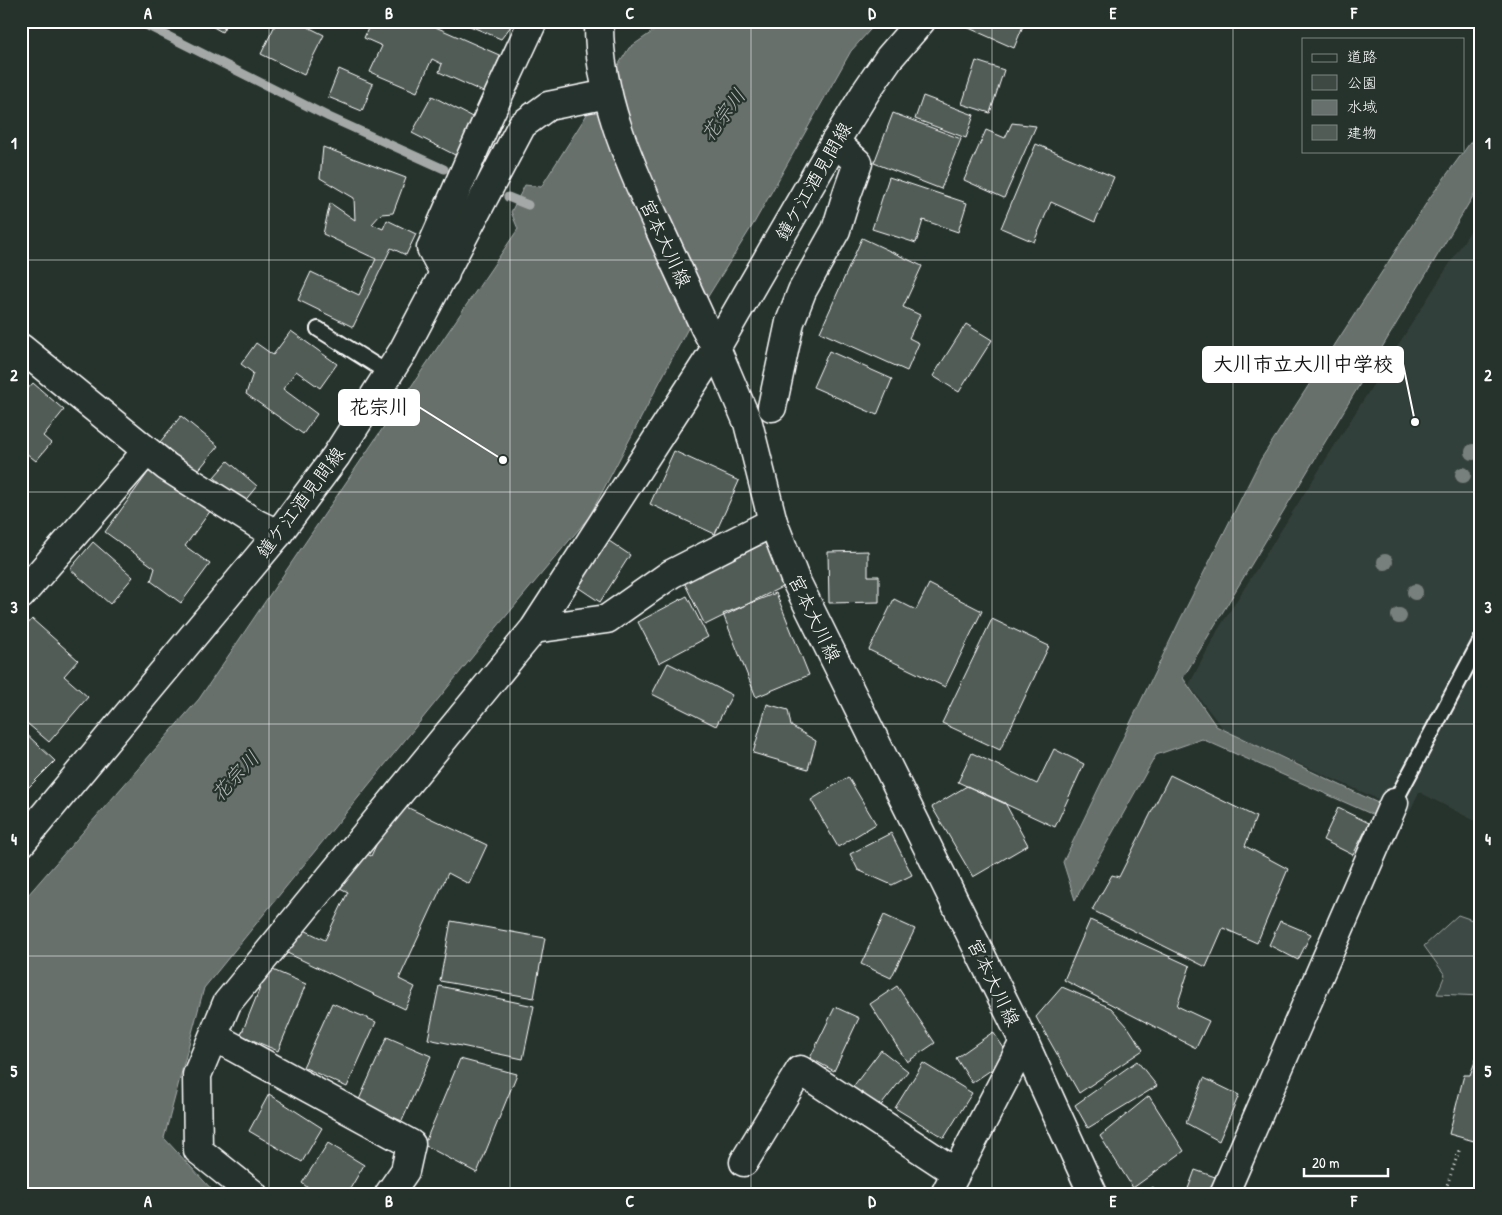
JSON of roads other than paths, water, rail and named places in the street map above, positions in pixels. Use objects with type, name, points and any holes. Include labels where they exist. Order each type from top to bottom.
[{"type":"street","points":[[445,274],[431,248],[533,21]]},
{"type":"street","name":"宮本大川線","points":[[599,21],[602,64],[597,96],[711,338],[748,423],[773,522],[794,579],[1024,1042],[1093,1194]]},
{"type":"street","name":"鐘ケ江酒見間線","points":[[253,1194],[198,1150],[197,1075],[227,1004],[534,629],[711,338],[835,142],[889,58],[921,21]]},
{"type":"street","name":"鐘ケ江酒見間線","points":[[21,843],[278,534],[336,456],[403,351],[522,125],[548,106],[597,96]]},
{"type":"street","points":[[772,407],[790,322],[802,291],[836,230],[858,163],[835,142]]},
{"type":"street","points":[[21,348],[167,467],[258,524],[278,534]]},
{"type":"street","points":[[21,595],[147,451]]},
{"type":"street","points":[[534,629],[607,618],[672,574],[773,522]]},
{"type":"street","points":[[1224,1194],[1394,803]]},
{"type":"street","points":[[224,1042],[411,1144],[405,1171],[389,1194]]},
{"type":"street","points":[[744,1162],[800,1070],[950,1183],[1024,1042]]},
{"type":"lane","points":[[318,329],[388,373]]},
{"type":"lane","points":[[1394,803],[1481,640]]},
{"type":"water","points":[[668,21],[878,21],[851,51],[754,223],[687,330],[589,517],[482,645],[204,988],[164,1138],[216,1194],[21,1194],[21,903],[199,699],[518,229],[511,212],[525,185],[541,187],[629,48]]},
{"type":"water","points":[[1481,128],[1481,183],[1183,678],[1216,726],[1382,805],[1378,817],[1202,739],[1156,755],[1075,900],[1063,862],[1181,618],[1261,459],[1431,196]]},
{"type":"waterway","points":[[138,21],[329,117],[444,169]]},
{"type":"waterway","points":[[508,197],[528,205]]},
{"type":"place","name":"大川市立大川中学校","points":[[1415,422]]},
{"type":"place","name":"花宗川","points":[[503,460]]}]
